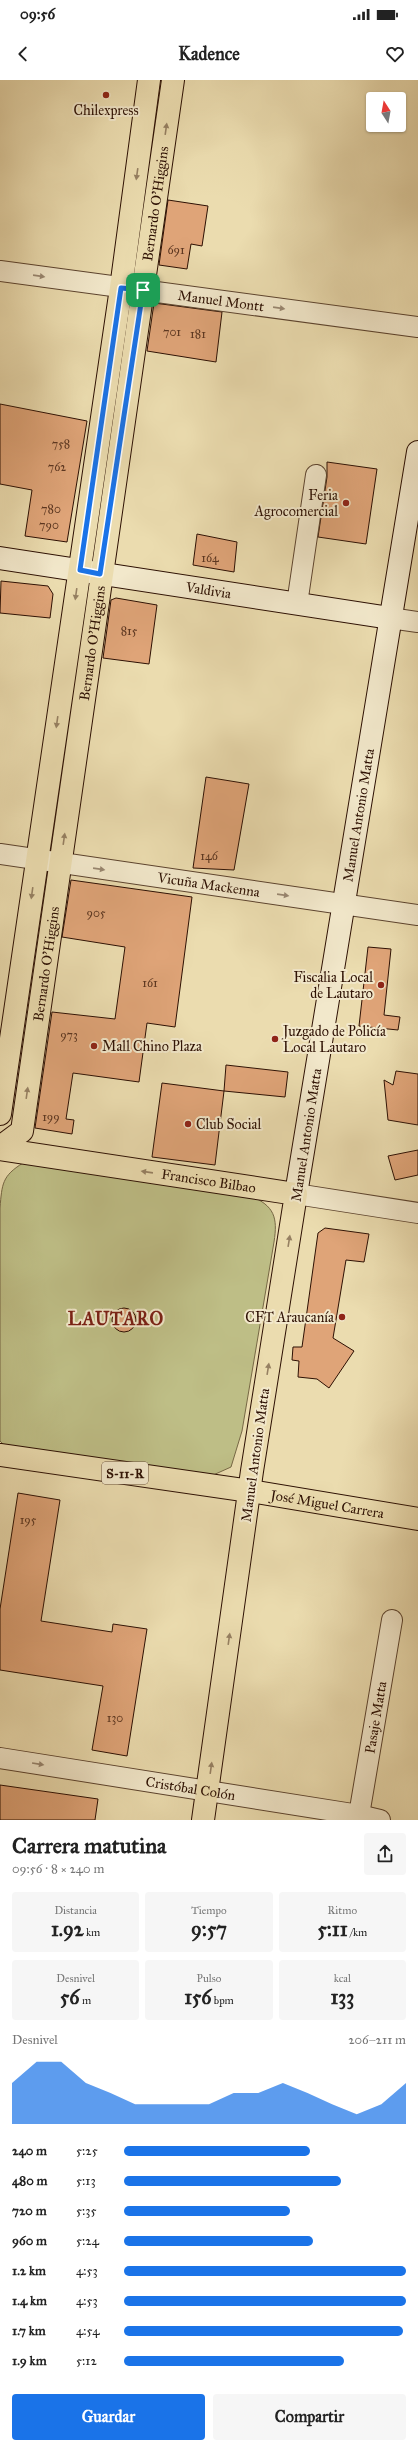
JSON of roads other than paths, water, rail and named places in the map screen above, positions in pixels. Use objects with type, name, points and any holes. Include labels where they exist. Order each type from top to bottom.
[{"type":"main road","name":"Bernardo O'Higgins","points":[[0,1148],[22,1131],[61,863],[90,572],[121,288],[149,80]]},
{"type":"main road","name":"Bernardo O'Higgins","points":[[0,1114],[36,860],[143,290],[173,80]]},
{"type":"main road","name":"Francisco Bilbao","points":[[0,1148],[296,1194]]},
{"type":"main road","name":"Manuel Antonio Matta","points":[[203,1820],[250,1491],[296,1194]]},
{"type":"main road","name":"José Miguel Carrera","points":[[0,1455],[250,1491],[418,1518]]},
{"type":"street","name":"Manuel Montt","points":[[0,271],[418,327]]},
{"type":"street","name":"Manuel Antonio Matta","points":[[296,1194],[418,452]]},
{"type":"street","points":[[297,604],[316,475]]},
{"type":"street","name":"Valdivia","points":[[0,558],[418,622]]},
{"type":"street","name":"Vicuña Mackenna","points":[[0,854],[418,915]]},
{"type":"street","name":"Francisco Bilbao","points":[[296,1194],[418,1213]]},
{"type":"street","name":"Pasaje Matta","points":[[359,1815],[392,1620]]},
{"type":"street","name":"Cristóbal Colón","points":[[0,1758],[359,1815],[380,1820]]},
{"type":"place","name":"Chilexpress","points":[[106,95]]},
{"type":"place","name":"Feria Agrocomercial","points":[[346,503]]},
{"type":"place","name":"Fiscalia Local de Lautaro","points":[[381,985]]},
{"type":"place","name":"Juzgado de Policía Local Lautaro","points":[[275,1039]]},
{"type":"place","name":"Mall Chino Plaza","points":[[94,1046]]},
{"type":"place","name":"Club Social","points":[[188,1124]]},
{"type":"place","name":"CFT Araucanía","points":[[342,1317]]},
{"type":"district","name":"LAUTARO","points":[[116,1319]]}]
